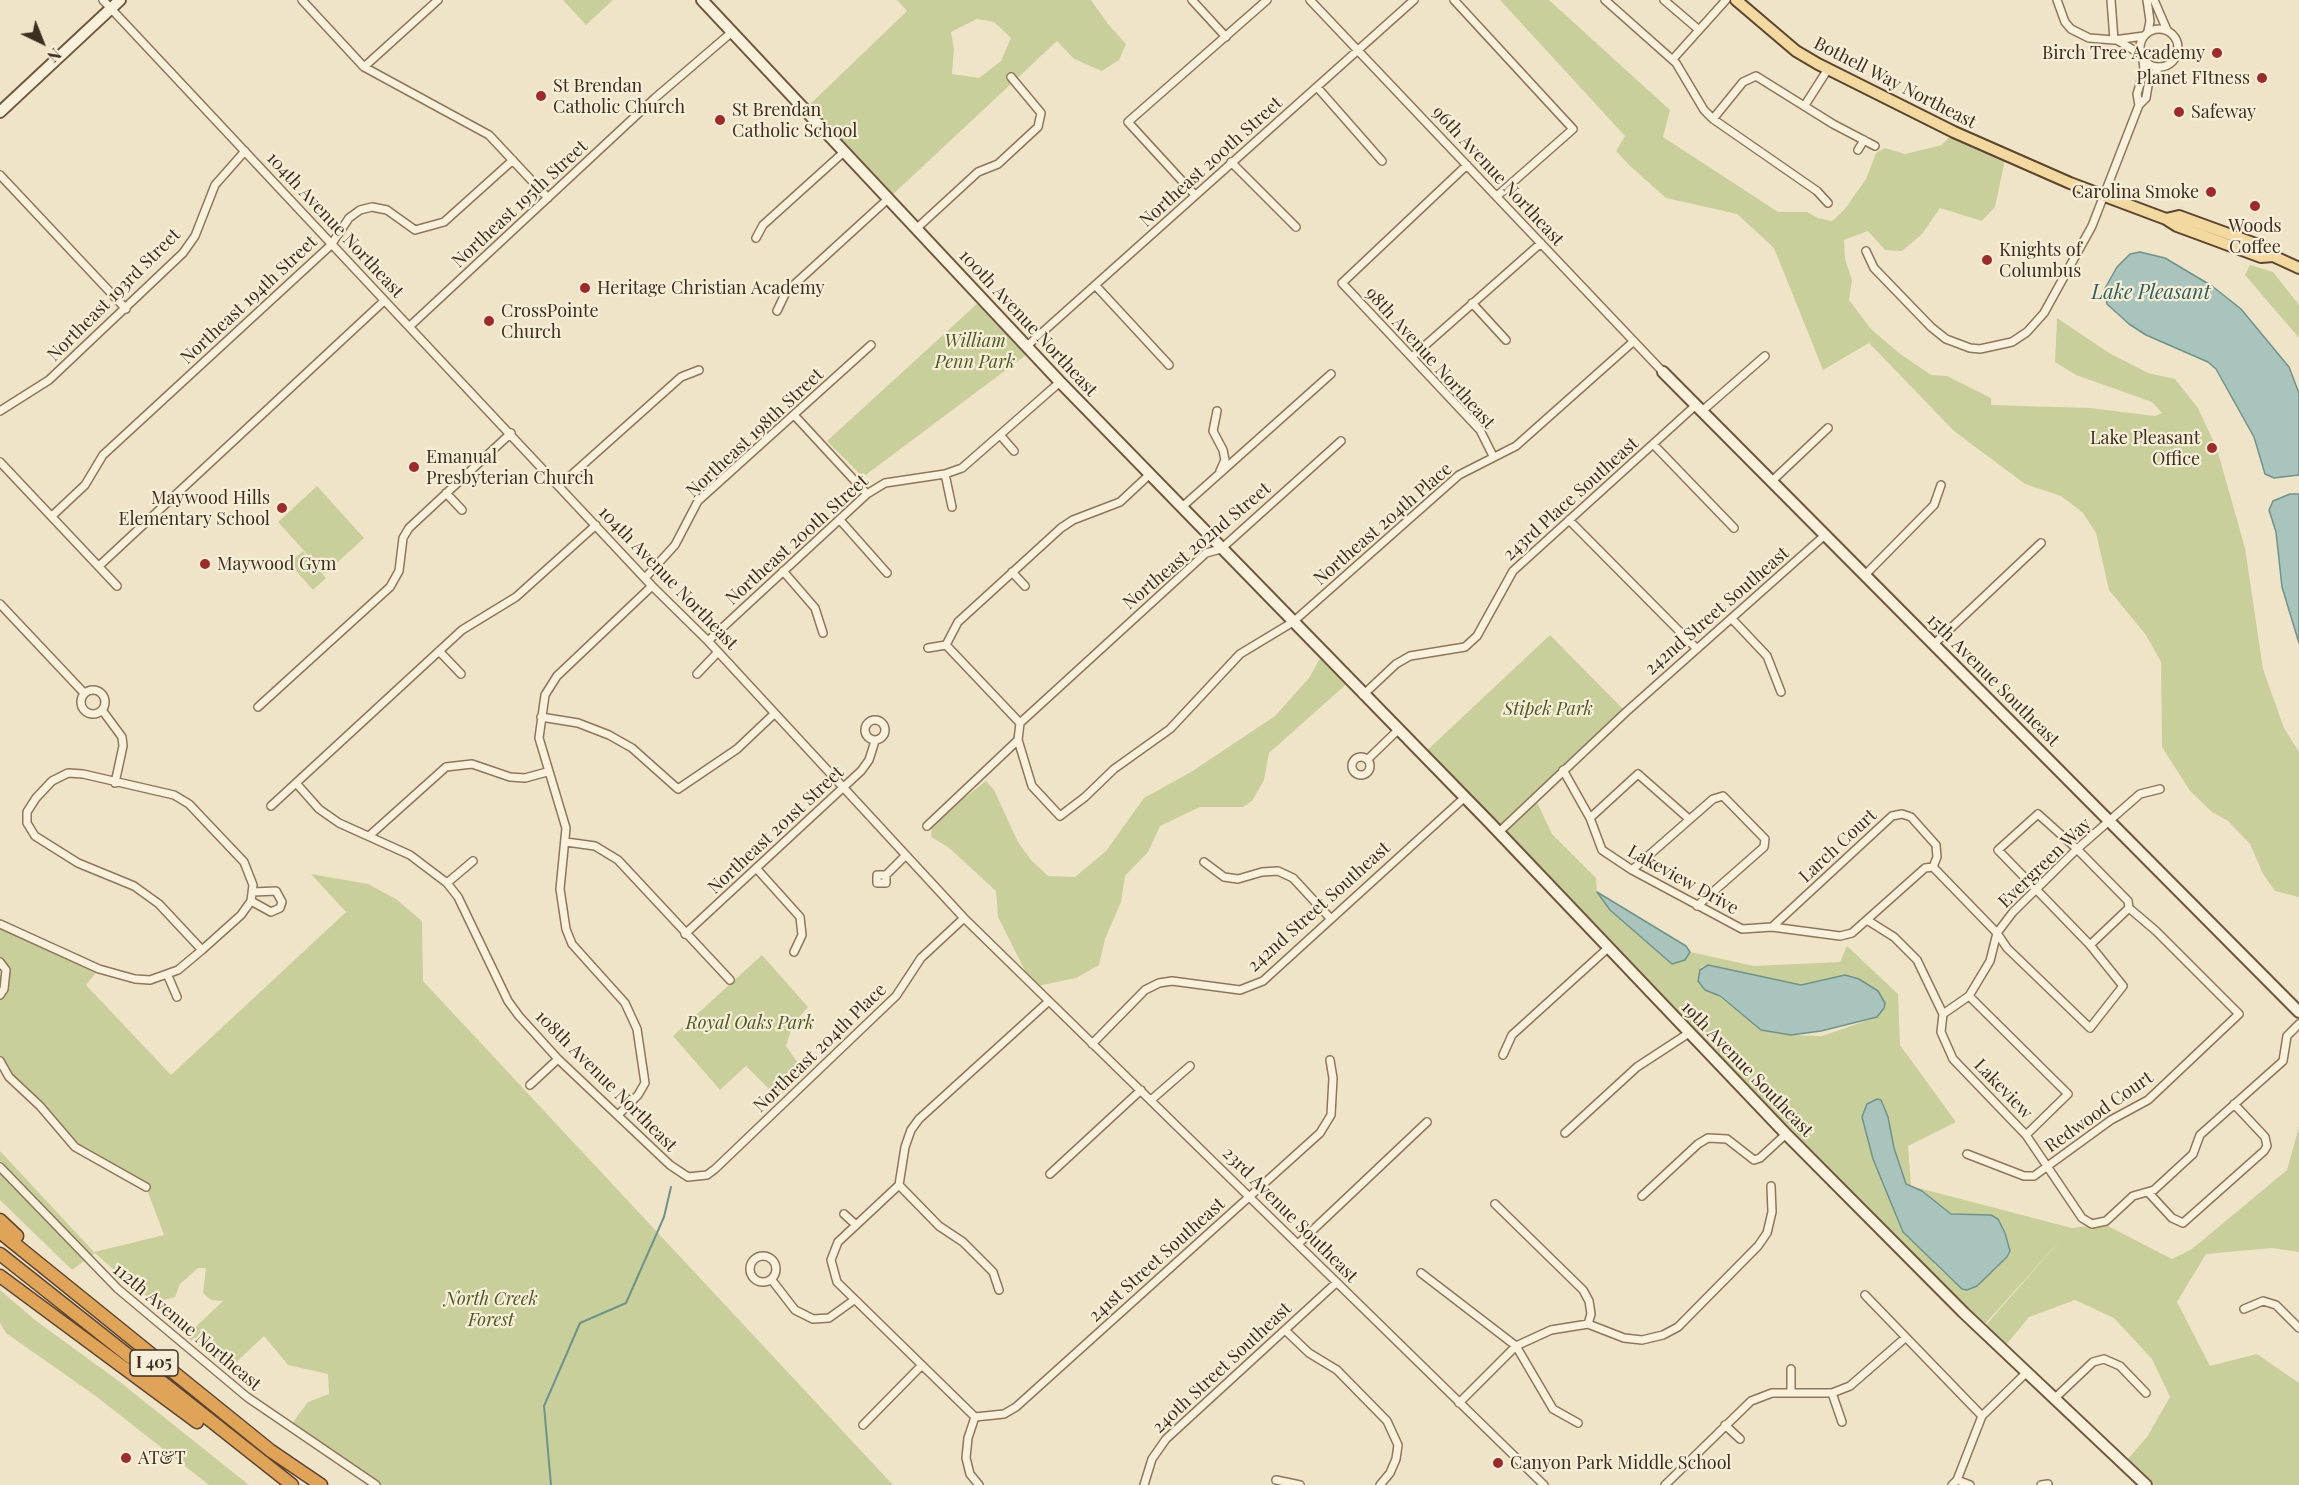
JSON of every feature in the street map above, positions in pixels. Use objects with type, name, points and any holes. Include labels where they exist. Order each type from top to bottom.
[{"type":"highway","points":[[0,1220],[48,1270]]},
{"type":"highway","name":"I 405","points":[[0,1232],[271,1451],[321,1485]]},
{"type":"highway","name":"I 405","points":[[0,1239],[246,1437],[310,1485]]},
{"type":"highway","name":"I 405","points":[[0,1254],[292,1485]]},
{"type":"highway","name":"I 405","points":[[0,1262],[278,1485]]},
{"type":"highway","points":[[0,1276],[200,1424]]},
{"type":"main road","name":"Bothell Way Northeast","points":[[1736,0],[1796,51],[1985,146],[2104,196],[2166,219],[2179,216],[2264,247],[2273,256],[2299,268]]},
{"type":"street","points":[[0,112],[107,4],[120,0]]},
{"type":"street","points":[[302,0],[364,67],[477,126],[489,135],[548,198]]},
{"type":"street","points":[[364,67],[438,0]]},
{"type":"street","name":"100th Avenue Northeast","points":[[702,0],[1060,382],[1335,665]]},
{"type":"street","points":[[1192,0],[1226,37]]},
{"type":"street","points":[[1195,195],[1128,122],[1267,0]]},
{"type":"street","name":"96th Avenue Northeast","points":[[1310,0],[1663,372]]},
{"type":"street","name":"Northeast 200th Street","points":[[1027,346],[1414,0]]},
{"type":"street","points":[[1454,0],[1573,129],[1497,196]]},
{"type":"street","points":[[1605,0],[1672,59],[1683,72],[1704,110],[1713,119],[1817,191],[1828,203]]},
{"type":"street","points":[[1664,0],[1699,30]]},
{"type":"street","points":[[1672,59],[1726,0]]},
{"type":"street","points":[[2057,0],[2065,22],[2071,29],[2088,38],[2116,40],[2146,34],[2161,28],[2167,30]]},
{"type":"street","points":[[2111,0],[2116,40]]},
{"type":"street","points":[[2139,105],[2137,94],[2144,71],[2140,41],[2146,34],[2150,21],[2147,0]]},
{"type":"street","points":[[1866,251],[1874,268],[1937,333],[1970,348],[1998,347],[2027,333],[2044,313],[2092,226],[2139,105],[2146,98],[2150,80],[2160,67],[2171,62],[2178,52],[2176,39],[2167,30],[2154,0]]},
{"type":"street","name":"104th Avenue Northeast","points":[[107,4],[652,586],[708,641],[774,714],[844,786],[964,918],[1014,968]]},
{"type":"street","name":"Northeast 195th Street","points":[[410,326],[655,98],[732,32]]},
{"type":"street","points":[[2116,40],[2160,67]]},
{"type":"street","points":[[1805,105],[1828,69]]},
{"type":"street","points":[[1713,119],[1743,82],[1756,76],[1875,146]]},
{"type":"street","points":[[917,228],[978,172],[998,164],[1038,127],[1041,113],[1011,77]]},
{"type":"street","points":[[1317,87],[1382,161]]},
{"type":"street","points":[[1858,150],[1864,140]]},
{"type":"street","name":"Northeast 193rd Street","points":[[0,411],[49,380],[183,253],[195,237],[215,185],[245,151]]},
{"type":"street","points":[[756,238],[763,225],[845,152]]},
{"type":"street","name":"Northeast 194th Street","points":[[52,516],[85,485],[102,455],[331,245],[349,218],[360,210],[372,207],[387,210],[415,230],[444,222],[513,160]]},
{"type":"street","points":[[1232,162],[1296,227]]},
{"type":"street","name":"98th Avenue Northeast","points":[[1467,165],[1342,283],[1480,430],[1493,456]]},
{"type":"street","points":[[0,175],[126,309]]},
{"type":"street","points":[[777,311],[786,292],[889,198]]},
{"type":"street","points":[[1412,357],[1541,243]]},
{"type":"street","points":[[1096,286],[1170,365]]},
{"type":"street","points":[[99,566],[384,301]]},
{"type":"street","points":[[1472,303],[1506,340]]},
{"type":"street","name":"Northeast 204th Place","points":[[1017,740],[1032,786],[1060,816],[1085,797],[1114,769],[1170,729],[1240,654],[1293,622],[1459,476],[1493,456],[1516,446],[1634,341]]},
{"type":"street","name":"Northeast 198th Street","points":[[645,578],[675,545],[698,501],[795,416],[871,345]]},
{"type":"street","name":"243rd Place Southeast","points":[[1363,695],[1396,664],[1410,656],[1465,647],[1477,636],[1513,571],[1653,444],[1765,356]]},
{"type":"street","points":[[559,486],[681,377],[699,370]]},
{"type":"street","name":"15th Avenue Southeast","points":[[1663,372],[2299,1012]]},
{"type":"street","points":[[1182,507],[1331,374]]},
{"type":"street","name":"Northeast 200th Street","points":[[708,641],[867,494],[885,483],[945,474],[962,468],[1060,382]]},
{"type":"street","points":[[1217,411],[1213,431],[1224,450],[1225,460],[1220,474]]},
{"type":"street","points":[[795,416],[867,494]]},
{"type":"street","points":[[1772,481],[1828,428]]},
{"type":"street","points":[[258,707],[390,587],[399,571],[403,538],[409,528],[511,433]]},
{"type":"street","points":[[1001,436],[1014,451]]},
{"type":"street","name":"Northeast 202nd Street","points":[[1020,723],[1206,553],[1221,549],[1341,441]]},
{"type":"street","points":[[1653,444],[1734,528]]},
{"type":"street","points":[[0,462],[117,586]]},
{"type":"street","points":[[945,474],[952,507]]},
{"type":"street","points":[[946,645],[958,622],[1073,520],[1120,502],[1150,474]]},
{"type":"street","points":[[1865,575],[1934,505],[1941,485]]},
{"type":"street","points":[[446,493],[462,510]]},
{"type":"street","points":[[840,520],[887,573]]},
{"type":"street","points":[[1569,520],[1697,649]]},
{"type":"street","points":[[272,806],[439,651],[482,615],[516,597],[596,525]]},
{"type":"street","name":"242nd Street Southeast","points":[[1498,833],[1563,770],[1826,535]]},
{"type":"street","points":[[1934,644],[2041,543]]},
{"type":"street","points":[[783,571],[815,608],[823,633]]},
{"type":"street","points":[[1012,572],[1025,586]]},
{"type":"street","points":[[618,1115],[638,1095],[645,1083],[637,1029],[625,1003],[572,944],[566,929],[560,889],[566,828],[539,738],[545,695],[557,676],[652,586]]},
{"type":"street","points":[[0,604],[84,693]]},
{"type":"street","points":[[1733,620],[1767,656],[1781,692]]},
{"type":"street","points":[[927,826],[1017,740],[1020,723],[946,645]]},
{"type":"street","points":[[928,648],[946,645]]},
{"type":"street","points":[[439,651],[461,674]]},
{"type":"street","points":[[696,674],[718,652]]},
{"type":"street","name":"19th Avenue Southeast","points":[[1335,665],[1786,1134],[2026,1373],[2146,1485]]},
{"type":"street","points":[[90,690],[101,692],[106,701],[102,710],[96,714],[86,712],[81,703],[84,693],[90,690]]},
{"type":"street","points":[[102,710],[122,737],[123,746],[115,783]]},
{"type":"street","points":[[541,717],[578,723],[609,735],[632,748],[678,789],[737,749],[774,714]]},
{"type":"street","points":[[1368,759],[1398,730]]},
{"type":"street","name":"Northeast 201st Street","points":[[686,934],[866,766],[875,741]]},
{"type":"street","points":[[369,836],[446,768],[472,764],[510,777],[525,778],[548,772]]},
{"type":"street","name":"Lakeview Drive","points":[[1563,770],[1590,818],[1602,850],[1632,870],[1742,929],[1772,927],[1840,936],[1852,933],[1867,920]]},
{"type":"street","points":[[0,924],[99,969],[135,979],[168,976],[202,950],[241,915],[252,897],[273,890],[279,893],[282,902],[280,908],[272,912],[252,897],[244,862],[189,804],[174,795],[83,774],[68,773],[52,781],[36,798],[27,812],[27,823],[34,836],[78,863],[135,886],[159,904],[202,950]]},
{"type":"street","points":[[1590,818],[1638,774],[1689,819]]},
{"type":"street","name":"108th Avenue Northeast","points":[[296,783],[319,809],[339,823],[410,855],[447,883],[458,897],[508,1001],[558,1059],[682,1174]]},
{"type":"street","name":"Evergreen Way","points":[[1943,1014],[1969,996],[1990,961],[1997,933],[2036,889],[2077,849],[2140,794],[2160,789]]},
{"type":"street","points":[[1632,870],[1713,799],[1723,796],[1765,839],[1764,847],[1697,906]]},
{"type":"street","name":"242nd Street Southeast","points":[[1092,1044],[1145,990],[1159,983],[1172,981],[1227,990],[1252,987],[1263,981],[1464,798]]},
{"type":"street","name":"Larch Court","points":[[1772,927],[1892,816],[1902,814],[1911,818],[1936,845],[1937,857],[1933,867]]},
{"type":"street","points":[[1943,1014],[1917,960],[1894,937],[1867,920],[1925,868],[1933,867],[1997,933],[2007,948],[2090,1028],[2123,986],[2090,945],[1998,850],[2038,814],[2077,849],[2128,901],[2129,909],[2090,945]]},
{"type":"street","points":[[566,842],[595,846],[606,851],[730,980]]},
{"type":"street","points":[[886,875],[906,855]]},
{"type":"street","points":[[447,883],[473,861]]},
{"type":"street","points":[[1204,862],[1224,877],[1238,879],[1278,870],[1293,878],[1330,918]]},
{"type":"street","points":[[756,868],[800,917],[802,935],[794,952]]},
{"type":"street","name":"Redwood Court","points":[[2048,1166],[2111,1120],[2148,1100],[2239,1014],[2156,931],[2129,909]]},
{"type":"street","name":"Northeast 204th Place","points":[[682,1174],[696,1177],[715,1169],[896,996],[921,958],[964,918]]},
{"type":"street","points":[[1503,1055],[1512,1035],[1608,948]]},
{"type":"street","points":[[0,962],[6,970],[4,988],[0,996]]},
{"type":"street","name":"23rd Avenue Southeast","points":[[1014,968],[1544,1485]]},
{"type":"street","points":[[168,976],[177,998]]},
{"type":"street","points":[[1969,996],[2068,1094],[2026,1135]]},
{"type":"street","points":[[979,1485],[970,1474],[966,1458],[968,1438],[975,1417],[837,1282],[831,1260],[838,1242],[899,1185],[905,1148],[911,1130],[919,1119],[1049,1001]]},
{"type":"street","name":"Lakeview","points":[[1943,1014],[1941,1032],[1953,1059],[2026,1135],[2082,1218],[2092,1224],[2106,1221],[2133,1196],[2148,1192]]},
{"type":"street","points":[[2234,1104],[2265,1137],[2267,1146],[2183,1223],[2172,1218],[2148,1192],[2154,1190],[2193,1154],[2200,1135],[2234,1104],[2283,1060],[2286,1036],[2299,1024]]},
{"type":"street","points":[[1565,1133],[1637,1067],[1689,1033]]},
{"type":"street","points":[[530,1086],[558,1059]]},
{"type":"street","name":"241st Street Southeast","points":[[975,1417],[1004,1414],[1016,1407],[1327,1124],[1331,1115],[1333,1078],[1330,1060]]},
{"type":"street","points":[[0,1061],[14,1082],[40,1106],[75,1147],[146,1187]]},
{"type":"street","points":[[1151,1100],[1190,1066]]},
{"type":"street","points":[[1050,1174],[1141,1090]]},
{"type":"street","points":[[1298,1244],[1427,1122]]},
{"type":"street","points":[[1642,1196],[1698,1144],[1708,1138],[1727,1138],[1754,1160],[1760,1158],[1786,1134]]},
{"type":"street","points":[[1967,1154],[2024,1176],[2034,1176],[2048,1166]]},
{"type":"street","name":"112th Avenue Northeast","points":[[0,1167],[118,1289],[247,1397],[376,1485]]},
{"type":"street","points":[[899,1185],[939,1226],[963,1242],[993,1272],[999,1290]]},
{"type":"street","points":[[1459,1403],[1516,1346],[1551,1330],[1588,1324],[1624,1338],[1642,1340],[1662,1335],[1678,1327],[1758,1246],[1767,1233],[1772,1212],[1771,1186]]},
{"type":"street","points":[[1495,1204],[1583,1290],[1589,1301],[1591,1314],[1588,1324]]},
{"type":"street","points":[[844,1214],[856,1225]]},
{"type":"street","points":[[1421,1273],[1516,1346],[1553,1409],[1578,1423]]},
{"type":"street","points":[[771,1279],[795,1310],[813,1319],[829,1318],[854,1300]]},
{"type":"street","name":"240th Street Southeast","points":[[1144,1485],[1152,1459],[1166,1439],[1336,1283]]},
{"type":"street","points":[[1865,1295],[1982,1416]]},
{"type":"street","points":[[2244,1309],[2263,1301],[2276,1305],[2299,1328]]},
{"type":"street","points":[[1285,1330],[1310,1353],[1337,1370],[1387,1421],[1394,1432],[1397,1452],[1390,1473],[1380,1485]]},
{"type":"street","points":[[1665,1485],[1751,1401],[1773,1394],[1791,1392],[1832,1393],[1850,1386],[1905,1338]]},
{"type":"street","points":[[2054,1399],[2092,1362],[2104,1359],[2120,1366],[2146,1393]]},
{"type":"street","points":[[863,1425],[921,1366]]},
{"type":"street","points":[[1791,1369],[1791,1392]]},
{"type":"street","points":[[1970,1485],[1955,1482],[1982,1416],[2026,1373]]},
{"type":"street","points":[[1832,1393],[1842,1422]]},
{"type":"street","points":[[1725,1425],[1740,1439]]},
{"type":"street","points":[[1276,1480],[1300,1485]]},
{"type":"street","points":[[2041,1485],[2048,1485]]},
{"type":"green space","points":[[563,0],[613,0],[586,25]]},
{"type":"green space","points":[[897,0],[1091,0],[1126,44],[1119,60],[1102,71],[1074,59],[1057,41],[889,198],[805,109],[907,11]],"holes":[[[977,19],[994,22],[1011,38],[1001,61],[979,78],[952,74],[954,49],[951,32]]]},
{"type":"green space","points":[[1500,0],[1549,0],[1670,110],[1663,137],[1778,212],[1807,212],[1818,218],[1832,221],[1844,210],[1866,179],[1876,153],[1885,148],[1905,154],[1942,145],[1954,132],[2006,155],[1995,207],[1982,221],[1940,208],[1922,234],[1902,251],[1885,250],[1868,231],[1844,240],[1845,259],[1852,280],[1849,300],[1871,329],[1899,353],[1931,375],[1947,376],[1991,398],[1991,405],[2090,408],[2155,416],[2162,413],[2152,402],[2076,375],[2055,362],[2057,318],[2109,353],[2148,373],[2175,379],[2198,408],[2217,449],[2245,548],[2263,669],[2284,728],[2299,752],[2299,897],[2275,891],[2263,874],[2250,844],[2228,821],[2212,812],[2190,791],[2162,747],[2161,662],[2146,635],[2109,590],[2096,533],[2083,513],[2061,496],[2025,484],[1954,431],[1869,343],[1823,370],[1774,248],[1737,214],[1666,198],[1630,166],[1616,151],[1625,136]]},
{"type":"green space","points":[[2250,265],[2273,272],[2299,305],[2299,338],[2245,275]]},
{"type":"green space","name":"William Penn Park","points":[[978,303],[1026,355],[863,477],[827,441]]},
{"type":"green space","points":[[317,486],[364,538],[325,574],[278,522]]},
{"type":"green space","points":[[303,551],[326,578],[313,590],[289,563]]},
{"type":"green space","name":"Stipek Park","points":[[1550,635],[1626,712],[1534,793],[1514,815],[1534,796],[1552,834],[1596,878],[1597,892],[1672,964],[1685,960],[1690,952],[1754,966],[1840,962],[1847,946],[1898,994],[1900,1045],[1956,1122],[1908,1146],[1911,1186],[2072,1228],[2104,1224],[2172,1259],[2192,1249],[2287,1170],[2299,1127],[2299,1252],[2272,1248],[2206,1254],[2177,1302],[2210,1366],[2257,1354],[2299,1383],[2299,1485],[2154,1485],[2128,1459],[2147,1437],[2170,1397],[2152,1359],[2114,1318],[2075,1300],[2029,1317],[2006,1345],[1985,1326],[2064,1236],[1985,1324],[1786,1134],[1422,755]],"holes":[[[1708,965],[1801,985],[1835,977],[1877,1017],[1822,1036],[1791,1035],[1761,1030],[1699,981],[1701,967]],[[1871,1101],[1888,1117],[1894,1148],[1906,1184],[1922,1191],[1951,1214],[1992,1215],[1998,1219],[2005,1233],[2009,1251],[1977,1286],[1967,1290],[1962,1289],[1935,1265]]]},
{"type":"green space","points":[[1323,653],[1350,681],[1269,753],[1264,780],[1252,801],[1243,807],[1200,807],[1160,826],[1148,852],[1125,876],[1121,902],[1105,939],[1099,965],[1076,978],[1033,987],[998,917],[996,891],[948,847],[931,837],[932,823],[986,781],[994,790],[1018,842],[1031,860],[1048,876],[1075,877],[1106,851],[1144,798],[1191,772],[1275,716],[1309,678]]},
{"type":"green space","name":"North Creek Forest","points":[[311,874],[368,884],[396,899],[422,921],[423,981],[893,1485],[376,1485],[290,1426],[308,1402],[329,1394],[328,1374],[288,1365],[264,1336],[229,1369],[186,1336],[223,1301],[211,1300],[203,1293],[206,1268],[198,1268],[180,1284],[175,1297],[156,1302],[133,1287],[95,1253],[72,1270],[0,1200],[0,1151],[94,1252],[164,1235],[146,1187],[86,1155],[19,1088],[0,1061],[0,995],[6,970],[0,962],[0,924],[99,969],[86,985],[171,1075],[346,912]]},
{"type":"green space","name":"Royal Oaks Park","points":[[762,955],[808,1007],[793,1024],[786,1046],[805,1073],[778,1098],[746,1066],[720,1090],[673,1036]]},
{"type":"green space","points":[[0,1290],[35,1320],[120,1382],[249,1485],[209,1485],[97,1397],[6,1333],[0,1323]]},
{"type":"water","name":"Lake Pleasant","points":[[2140,252],[2165,258],[2212,286],[2241,309],[2289,367],[2299,393],[2299,475],[2274,478],[2265,474],[2254,437],[2216,369],[2208,362],[2146,335],[2129,324],[2107,304],[2104,290],[2117,267],[2130,254]]},
{"type":"water","points":[[2290,494],[2299,494],[2299,643],[2282,587],[2276,532],[2269,510],[2273,501]]},
{"type":"water","points":[[1597,892],[1686,946],[1690,952],[1685,960],[1672,964],[1610,910]]},
{"type":"water","points":[[1708,965],[1801,985],[1845,975],[1859,979],[1878,991],[1885,1003],[1884,1008],[1877,1017],[1821,1031],[1791,1035],[1761,1030],[1720,996],[1705,990],[1698,981],[1700,970]]},
{"type":"water","points":[[1877,1099],[1881,1100],[1888,1117],[1894,1148],[1906,1184],[1922,1191],[1951,1214],[1991,1215],[1998,1219],[2010,1251],[2007,1257],[1977,1286],[1967,1290],[1962,1289],[1903,1232],[1873,1159],[1862,1117],[1867,1104]]},
{"type":"waterway","points":[[551,1485],[544,1406],[580,1323],[626,1303],[664,1217],[671,1187]]},
{"type":"place","name":"Birch Tree Academy","points":[[2217,53]]},
{"type":"place","name":"Planet FItness","points":[[2262,78]]},
{"type":"place","name":"St Brendan Catholic Church","points":[[541,96]]},
{"type":"place","name":"Safeway","points":[[2179,112]]},
{"type":"place","name":"St Brendan Catholic School","points":[[720,120]]},
{"type":"place","name":"Carolina Smoke","points":[[2211,192]]},
{"type":"place","name":"Woods Coffee","points":[[2255,206]]},
{"type":"place","name":"Knights of Columbus","points":[[1987,260]]},
{"type":"place","name":"Heritage Christian Academy","points":[[585,288]]},
{"type":"place","name":"CrossPointe Church","points":[[489,321]]},
{"type":"place","name":"Lake Pleasant Office","points":[[2212,448]]},
{"type":"place","name":"Emanual Presbyterian Church","points":[[414,467]]},
{"type":"place","name":"Maywood Hills Elementary School","points":[[282,508]]},
{"type":"place","name":"Maywood Gym","points":[[205,564]]},
{"type":"place","name":"AT&T","points":[[126,1458]]},
{"type":"place","name":"Canyon Park Middle School","points":[[1498,1463]]}]
